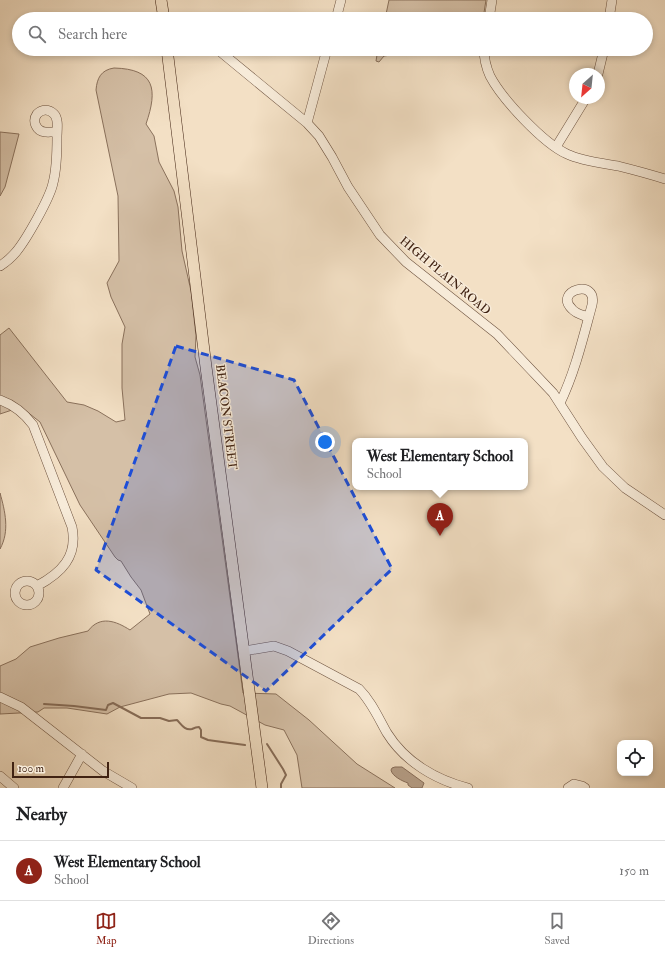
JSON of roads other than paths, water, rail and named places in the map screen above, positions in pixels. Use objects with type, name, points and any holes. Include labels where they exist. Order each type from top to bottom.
[{"type":"main road","points":[[161,0],[163,12]]},
{"type":"main road","name":"BEACON STREET","points":[[168,56],[207,373],[262,788]]},
{"type":"street","points":[[338,12],[341,0]]},
{"type":"street","points":[[490,12],[492,0]]},
{"type":"street","points":[[610,12],[612,0]]},
{"type":"street","name":"HIGH PLAIN ROAD","points":[[226,56],[307,123],[319,136],[348,187],[380,235],[406,262],[497,334],[546,385],[560,402],[582,438],[603,466],[625,488],[665,515]]},
{"type":"street","points":[[307,123],[325,56]]},
{"type":"street","points":[[485,56],[487,68],[495,84],[524,118],[556,147],[572,156],[628,168],[665,179]]},
{"type":"street","points":[[599,68],[602,56]]},
{"type":"street","points":[[556,147],[582,104]]},
{"type":"street","points":[[0,266],[10,259],[21,246],[51,189],[57,150],[57,132]]},
{"type":"street","points":[[560,402],[573,372],[588,317]]},
{"type":"street","points":[[0,400],[18,409],[33,425],[74,536],[72,551],[62,569],[50,579],[37,586]]},
{"type":"street","points":[[244,650],[274,646],[288,651],[359,688],[367,697],[388,734],[402,753],[427,772],[455,785],[468,788]]},
{"type":"street","points":[[0,696],[21,707],[103,771],[132,788]]},
{"type":"street","points":[[63,788],[82,754]]},
{"type":"street","points":[[0,776],[14,788]]},
{"type":"street","points":[[568,788],[574,784],[585,788]]},
{"type":"waterway","points":[[44,704],[106,710],[108,705],[113,703],[141,718],[160,718],[169,721],[177,720],[187,729],[199,727],[201,730],[201,737],[208,740],[245,745]]},
{"type":"waterway","points":[[267,744],[286,775],[281,784],[281,788]]},
{"type":"place","name":"West Elementary School","points":[[440,536]]}]
